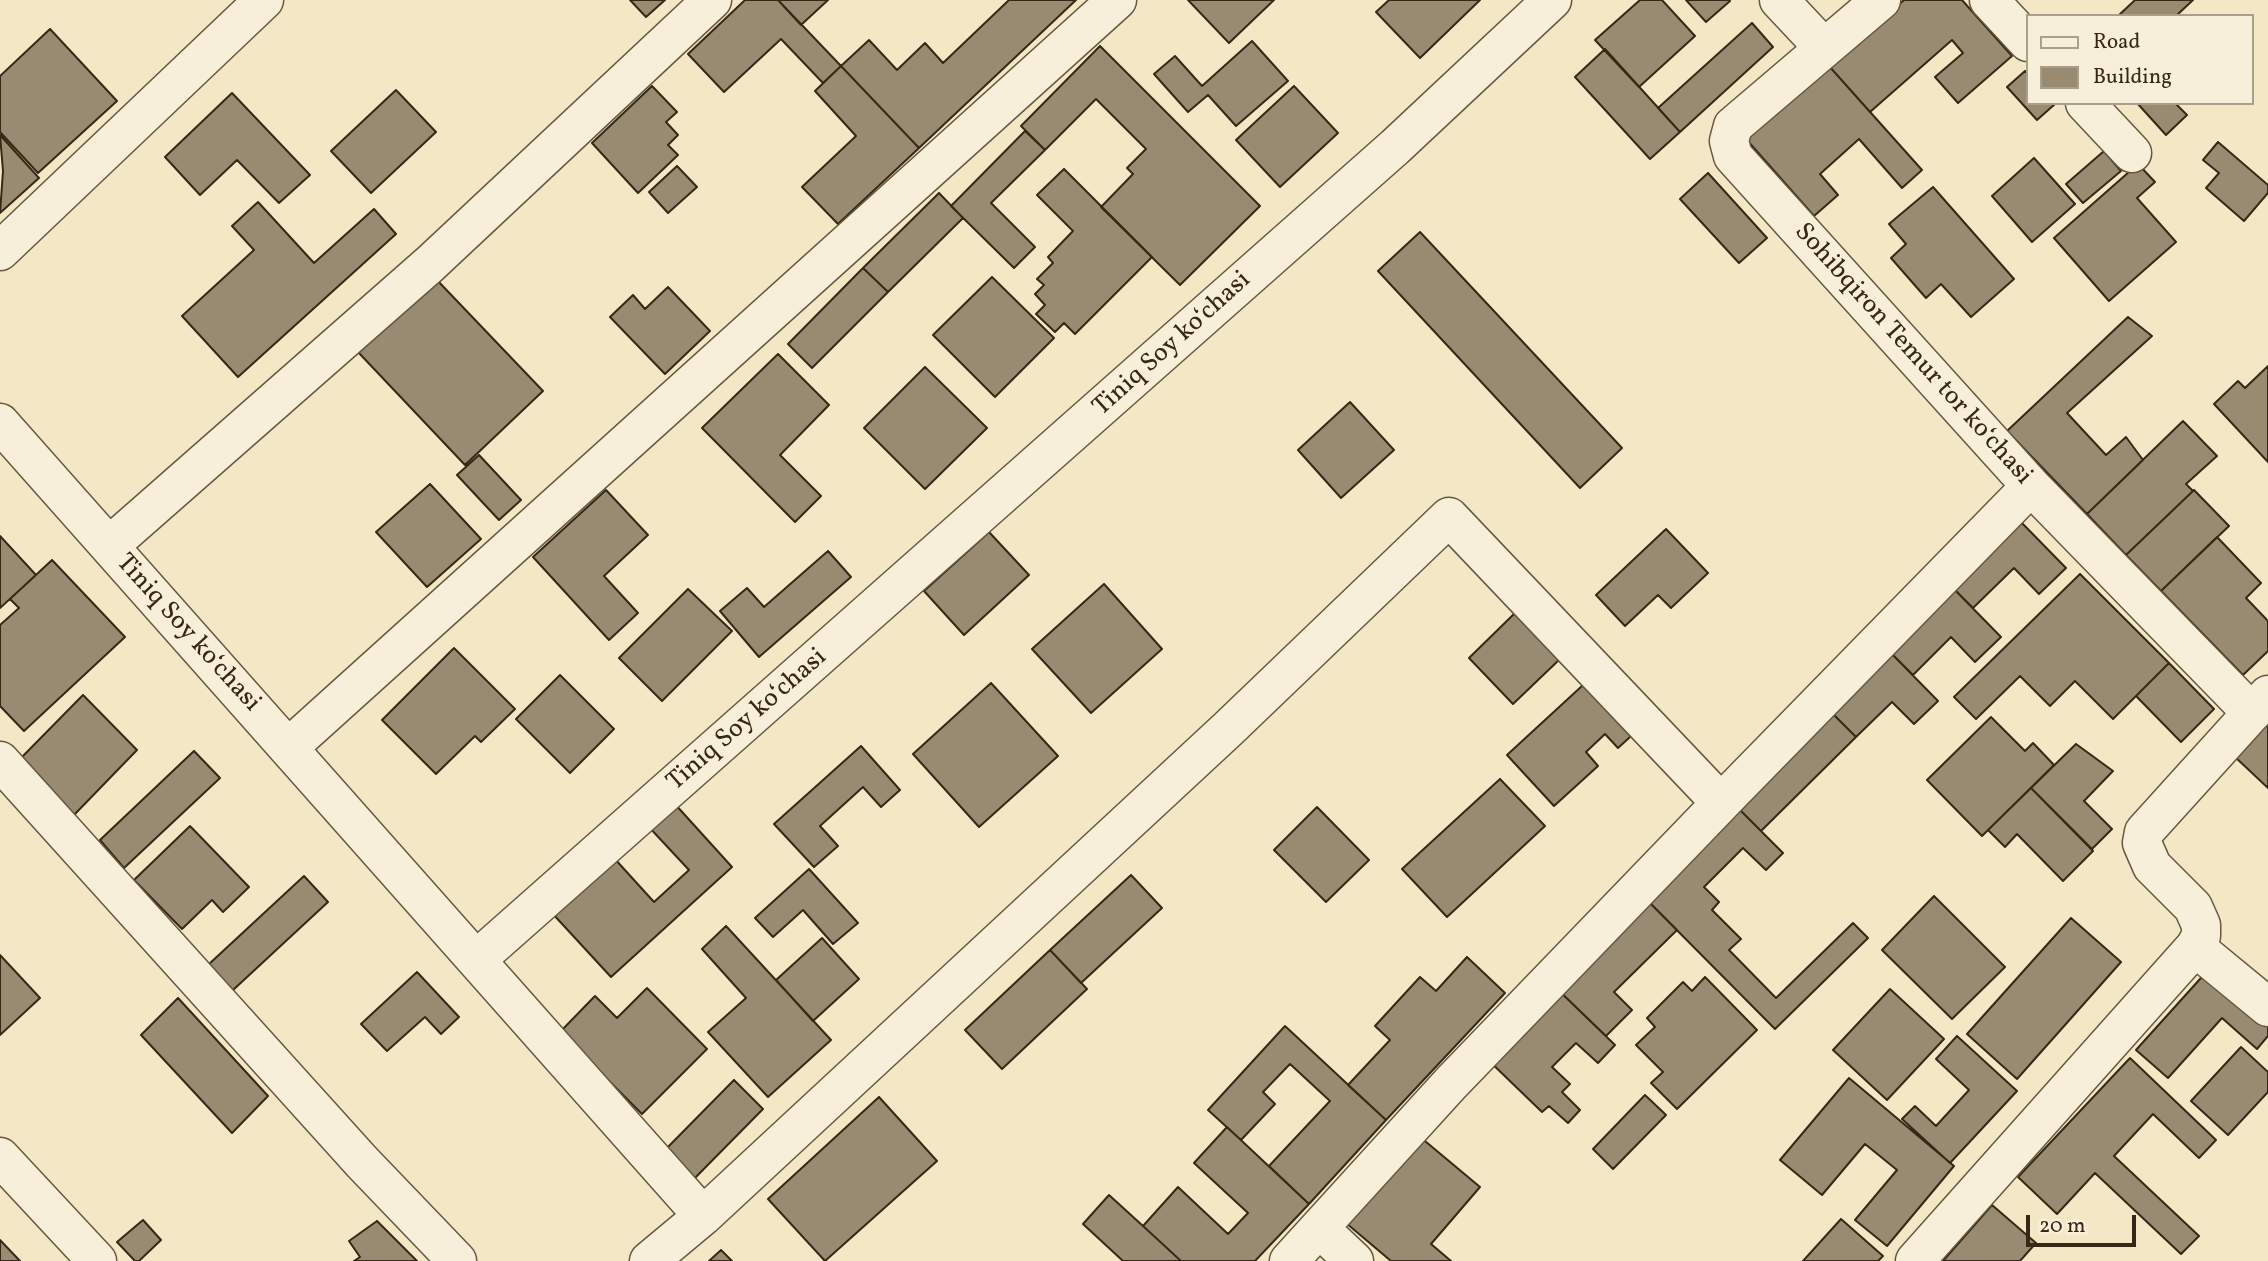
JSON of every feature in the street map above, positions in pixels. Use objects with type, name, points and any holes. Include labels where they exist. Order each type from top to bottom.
[{"type":"street","points":[[0,251],[264,0]]},
{"type":"street","points":[[108,546],[430,264],[712,0]]},
{"type":"street","points":[[288,748],[1117,0]]},
{"type":"street","name":"Tiniq Soy koʻchasi","points":[[0,423],[476,960],[1395,147],[1552,0]]},
{"type":"street","points":[[1779,0],[1824,48]]},
{"type":"street","name":"Sohibqiron Temur tor koʻchasi","points":[[1881,0],[1732,125],[1728,141],[1732,156],[2031,486],[2260,704]]},
{"type":"street","points":[[1989,0],[2026,40]]},
{"type":"street","points":[[2087,105],[2132,153]]},
{"type":"street","points":[[1289,1261],[1451,1083],[2031,486]]},
{"type":"street","points":[[649,1261],[703,1216],[1228,729],[1449,517],[1721,803]]},
{"type":"street","points":[[1915,1261],[2195,947],[2201,936],[2201,925],[2193,907],[2152,866],[2142,843],[2144,832],[2260,704]]},
{"type":"street","points":[[0,761],[362,1162],[457,1261]]},
{"type":"street","points":[[2195,947],[2268,1007]]},
{"type":"street","points":[[476,960],[703,1216]]},
{"type":"street","points":[[0,1157],[97,1261]]},
{"type":"street","points":[[1319,1228],[1354,1261]]},
{"type":"building","points":[[630,0],[665,0],[646,17]]},
{"type":"building","points":[[745,0],[778,0],[841,66],[823,83],[781,39],[724,92],[688,54]]},
{"type":"building","points":[[778,0],[828,0],[801,25]]},
{"type":"building","points":[[1009,0],[1076,0],[919,148],[841,66],[869,40],[897,70],[925,43],[943,63]]},
{"type":"building","points":[[1188,0],[1274,0],[1229,43]]},
{"type":"building","points":[[1389,0],[1480,0],[1420,58],[1376,12]]},
{"type":"building","points":[[1640,0],[1662,0],[1695,36],[1639,87],[1595,40]]},
{"type":"building","points":[[1686,0],[1729,0],[1730,1],[1706,22]]},
{"type":"building","points":[[1904,0],[1962,0],[2012,56],[1958,103],[1935,77],[1963,53],[1952,40],[1870,112],[1829,66]]},
{"type":"building","points":[[2135,0],[2193,0],[2178,14],[2120,14]]},
{"type":"building","points":[[1752,23],[1773,47],[1680,132],[1658,108]]},
{"type":"building","points":[[50,29],[117,101],[38,173],[0,132],[0,76]]},
{"type":"building","points":[[1252,41],[1288,81],[1236,126],[1208,95],[1188,112],[1154,74],[1175,56],[1202,86]]},
{"type":"building","points":[[1100,46],[1260,206],[1180,285],[1101,207],[1133,174],[1127,168],[1146,149],[1096,99],[1045,150],[1021,126]]},
{"type":"building","points":[[1605,49],[1680,132],[1650,159],[1575,77]]},
{"type":"building","points":[[841,66],[919,148],[838,224],[802,187],[856,136],[815,91]]},
{"type":"building","points":[[1829,66],[1922,170],[1902,188],[1859,139],[1820,174],[1838,195],[1814,216],[1746,139]]},
{"type":"building","points":[[2025,71],[2026,105],[2054,105],[2037,120],[2007,87]]},
{"type":"building","points":[[652,86],[677,112],[666,122],[678,135],[668,145],[678,155],[638,193],[592,143]]},
{"type":"building","points":[[1294,86],[1338,133],[1280,187],[1236,140]]},
{"type":"building","points":[[396,90],[436,132],[371,193],[331,151]]},
{"type":"building","points":[[232,93],[310,175],[279,203],[237,160],[200,195],[165,157]]},
{"type":"building","points":[[2139,105],[2177,105],[2187,115],[2166,135]]},
{"type":"building","points":[[1025,131],[1045,150],[991,203],[1035,247],[1014,268],[951,206]]},
{"type":"building","points":[[0,135],[39,178],[0,213],[3,171]]},
{"type":"building","points":[[2218,142],[2268,185],[2268,193],[2244,221],[2206,188],[2219,173],[2203,160]]},
{"type":"building","points":[[2104,151],[2121,171],[2083,203],[2066,184]]},
{"type":"building","points":[[2034,158],[2075,204],[2032,242],[1992,196]]},
{"type":"building","points":[[2138,164],[2155,182],[2137,198],[2176,242],[2109,301],[2054,238]]},
{"type":"building","points":[[677,166],[697,187],[668,213],[649,192]]},
{"type":"building","points":[[1064,169],[1152,257],[1075,334],[1064,323],[1055,332],[1036,314],[1045,305],[1035,294],[1044,285],[1037,279],[1053,263],[1048,257],[1073,231],[1037,195]]},
{"type":"building","points":[[1708,173],[1767,238],[1739,263],[1680,199]]},
{"type":"building","points":[[1933,187],[2014,279],[1971,317],[1941,284],[1926,298],[1891,258],[1906,244],[1889,224]]},
{"type":"building","points":[[939,193],[963,218],[888,292],[863,268]]},
{"type":"building","points":[[258,202],[314,263],[374,209],[396,234],[238,377],[182,316],[254,250],[232,226]]},
{"type":"building","points":[[1420,232],[1622,448],[1580,488],[1378,271]]},
{"type":"building","points":[[863,268],[888,292],[812,368],[788,344]]},
{"type":"building","points":[[992,277],[1054,338],[995,397],[933,335]]},
{"type":"building","points":[[436,279],[543,391],[465,465],[358,352]]},
{"type":"building","points":[[668,287],[710,331],[665,374],[610,317],[633,295],[645,309]]},
{"type":"building","points":[[2128,317],[2152,336],[2067,413],[2106,455],[2126,437],[2143,460],[2087,514],[2007,431]]},
{"type":"building","points":[[778,354],[829,405],[780,455],[821,496],[795,522],[702,428]]},
{"type":"building","points":[[2268,366],[2268,462],[2214,404],[2238,381],[2245,388]]},
{"type":"building","points":[[925,367],[987,428],[925,489],[864,428]]},
{"type":"building","points":[[1350,402],[1394,450],[1341,498],[1298,450]]},
{"type":"building","points":[[2183,421],[2217,456],[2186,484],[2193,491],[2126,555],[2087,514]]},
{"type":"building","points":[[479,455],[521,500],[499,520],[457,475]]},
{"type":"building","points":[[430,484],[481,539],[427,587],[376,532]]},
{"type":"building","points":[[606,490],[648,535],[604,576],[638,613],[609,640],[533,557]]},
{"type":"building","points":[[2194,490],[2229,526],[2161,591],[2126,555]]},
{"type":"building","points":[[2019,520],[2066,568],[2039,594],[2014,568],[1973,608],[1951,586]]},
{"type":"building","points":[[1666,529],[1708,573],[1671,608],[1658,595],[1625,626],[1596,595]]},
{"type":"building","points":[[989,532],[1029,575],[964,635],[924,591]]},
{"type":"building","points":[[0,536],[36,575],[0,608]]},
{"type":"building","points":[[2217,537],[2261,583],[2246,598],[2268,621],[2268,651],[2243,675],[2161,591]]},
{"type":"building","points":[[828,551],[851,577],[759,657],[720,611],[747,588],[764,607]]},
{"type":"building","points":[[52,560],[125,637],[24,731],[0,706],[0,625],[19,608],[10,599]]},
{"type":"building","points":[[2080,574],[2169,663],[2113,719],[2075,681],[2050,706],[2020,676],[1976,719],[1954,697]]},
{"type":"building","points":[[1104,584],[1162,649],[1091,713],[1032,649]]},
{"type":"building","points":[[1951,586],[2001,637],[1975,662],[1951,637],[1913,675],[1887,649]]},
{"type":"building","points":[[688,589],[732,631],[662,701],[619,658]]},
{"type":"building","points":[[1517,611],[1561,658],[1513,704],[1469,658]]},
{"type":"building","points":[[454,648],[515,709],[481,742],[475,736],[436,774],[382,720]]},
{"type":"building","points":[[1887,649],[1938,701],[1914,724],[1892,702],[1856,737],[1827,708]]},
{"type":"building","points":[[2169,663],[2214,709],[2181,742],[2136,696]]},
{"type":"building","points":[[1595,674],[1642,726],[1618,748],[1605,734],[1586,752],[1598,766],[1554,806],[1507,755]]},
{"type":"building","points":[[560,675],[614,729],[570,773],[516,719]]},
{"type":"building","points":[[991,683],[1058,756],[979,827],[913,754]]},
{"type":"building","points":[[83,695],[137,750],[74,815],[22,757]]},
{"type":"building","points":[[1827,708],[1856,737],[1761,831],[1732,802]]},
{"type":"building","points":[[1991,717],[2025,751],[2033,743],[2054,765],[1982,836],[1927,780]]},
{"type":"building","points":[[2268,720],[2268,788],[2234,756]]},
{"type":"building","points":[[2076,744],[2113,771],[2084,801],[2112,829],[2092,849],[2031,788]]},
{"type":"building","points":[[861,746],[900,790],[881,807],[863,787],[820,826],[838,846],[814,867],[774,824]]},
{"type":"building","points":[[194,751],[220,778],[124,868],[100,840]]},
{"type":"building","points":[[1500,779],[1545,826],[1447,917],[1402,869]]},
{"type":"building","points":[[2031,788],[2093,851],[2063,881],[2017,834],[2005,847],[1988,830]]},
{"type":"building","points":[[1732,802],[1783,853],[1766,870],[1743,848],[1704,887],[1719,902],[1712,910],[1741,939],[1729,950],[1776,998],[1853,923],[1868,938],[1775,1029],[1640,893]]},
{"type":"building","points":[[674,803],[732,867],[611,977],[552,913],[614,858],[654,902],[689,870],[648,826]]},
{"type":"building","points":[[1317,807],[1369,860],[1326,902],[1274,850]]},
{"type":"building","points":[[190,826],[249,887],[223,912],[212,900],[182,929],[134,880]]},
{"type":"building","points":[[809,869],[858,923],[833,944],[803,910],[773,937],[755,918]]},
{"type":"building","points":[[1131,875],[1162,908],[1081,983],[1050,950]]},
{"type":"building","points":[[304,876],[328,902],[232,991],[208,965]]},
{"type":"building","points":[[1640,893],[1677,930],[1614,992],[1632,1010],[1606,1036],[1553,985]]},
{"type":"building","points":[[1934,896],[2005,967],[1952,1019],[1882,950]]},
{"type":"building","points":[[2071,918],[2121,962],[2017,1079],[1967,1034]]},
{"type":"building","points":[[726,926],[831,1040],[768,1097],[708,1032],[746,998],[702,949]]},
{"type":"building","points":[[822,938],[859,979],[813,1021],[776,980]]},
{"type":"building","points":[[1050,950],[1087,989],[1002,1069],[965,1030]]},
{"type":"building","points":[[0,955],[40,998],[0,1035]]},
{"type":"building","points":[[1467,957],[1505,993],[1386,1120],[1348,1085],[1390,1040],[1375,1026],[1420,977],[1436,991]]},
{"type":"building","points":[[2209,969],[2268,1021],[2268,1036],[2257,1049],[2222,1018],[2168,1078],[2136,1050]]},
{"type":"building","points":[[417,972],[459,1017],[441,1034],[425,1017],[387,1051],[361,1024]]},
{"type":"building","points":[[1705,977],[1757,1030],[1677,1109],[1651,1083],[1663,1072],[1636,1045],[1655,1027],[1647,1018],[1683,982],[1692,991]]},
{"type":"building","points":[[1553,985],[1615,1045],[1598,1063],[1576,1043],[1552,1067],[1570,1084],[1562,1092],[1580,1110],[1568,1123],[1549,1106],[1542,1112],[1484,1056]]},
{"type":"building","points":[[647,988],[707,1049],[642,1114],[560,1032],[595,996],[617,1018]]},
{"type":"building","points":[[1890,989],[1944,1039],[1887,1100],[1833,1050]]},
{"type":"building","points":[[178,998],[268,1096],[232,1133],[141,1035]]},
{"type":"building","points":[[1285,1026],[1386,1120],[1309,1204],[1269,1166],[1330,1101],[1290,1064],[1263,1092],[1275,1104],[1241,1140],[1208,1110]]},
{"type":"building","points":[[1957,1036],[2017,1091],[1950,1163],[1902,1119],[1915,1106],[1936,1126],[1969,1090],[1936,1059]]},
{"type":"building","points":[[2241,1047],[2268,1072],[2268,1092],[2228,1135],[2191,1101]]},
{"type":"building","points":[[2130,1058],[2216,1140],[2199,1158],[2153,1114],[2114,1156],[2199,1236],[2181,1254],[2095,1173],[2057,1214],[2018,1177]]},
{"type":"building","points":[[1849,1078],[1954,1166],[1887,1246],[1855,1220],[1897,1170],[1865,1144],[1822,1195],[1780,1160]]},
{"type":"building","points":[[734,1080],[763,1109],[692,1181],[663,1152]]},
{"type":"building","points":[[1645,1095],[1666,1115],[1613,1169],[1593,1149]]},
{"type":"building","points":[[879,1097],[937,1161],[825,1261],[768,1199]]},
{"type":"building","points":[[1227,1127],[1309,1204],[1255,1261],[1181,1261],[1143,1226],[1178,1187],[1228,1234],[1248,1213],[1194,1163]]},
{"type":"building","points":[[1419,1136],[1480,1187],[1431,1244],[1451,1261],[1391,1261],[1346,1223]]},
{"type":"building","points":[[1109,1195],[1181,1261],[1123,1261],[1083,1224]]},
{"type":"building","points":[[1992,1205],[2036,1243],[2020,1261],[1943,1261]]},
{"type":"building","points":[[1841,1219],[1883,1256],[1878,1261],[1803,1261]]},
{"type":"building","points":[[143,1220],[161,1240],[139,1261],[135,1261],[117,1242]]},
{"type":"building","points":[[377,1221],[417,1261],[354,1261],[360,1257],[349,1241]]},
{"type":"building","points":[[0,1240],[20,1261],[0,1261]]},
{"type":"building","points":[[721,1250],[732,1261],[709,1261]]}]
